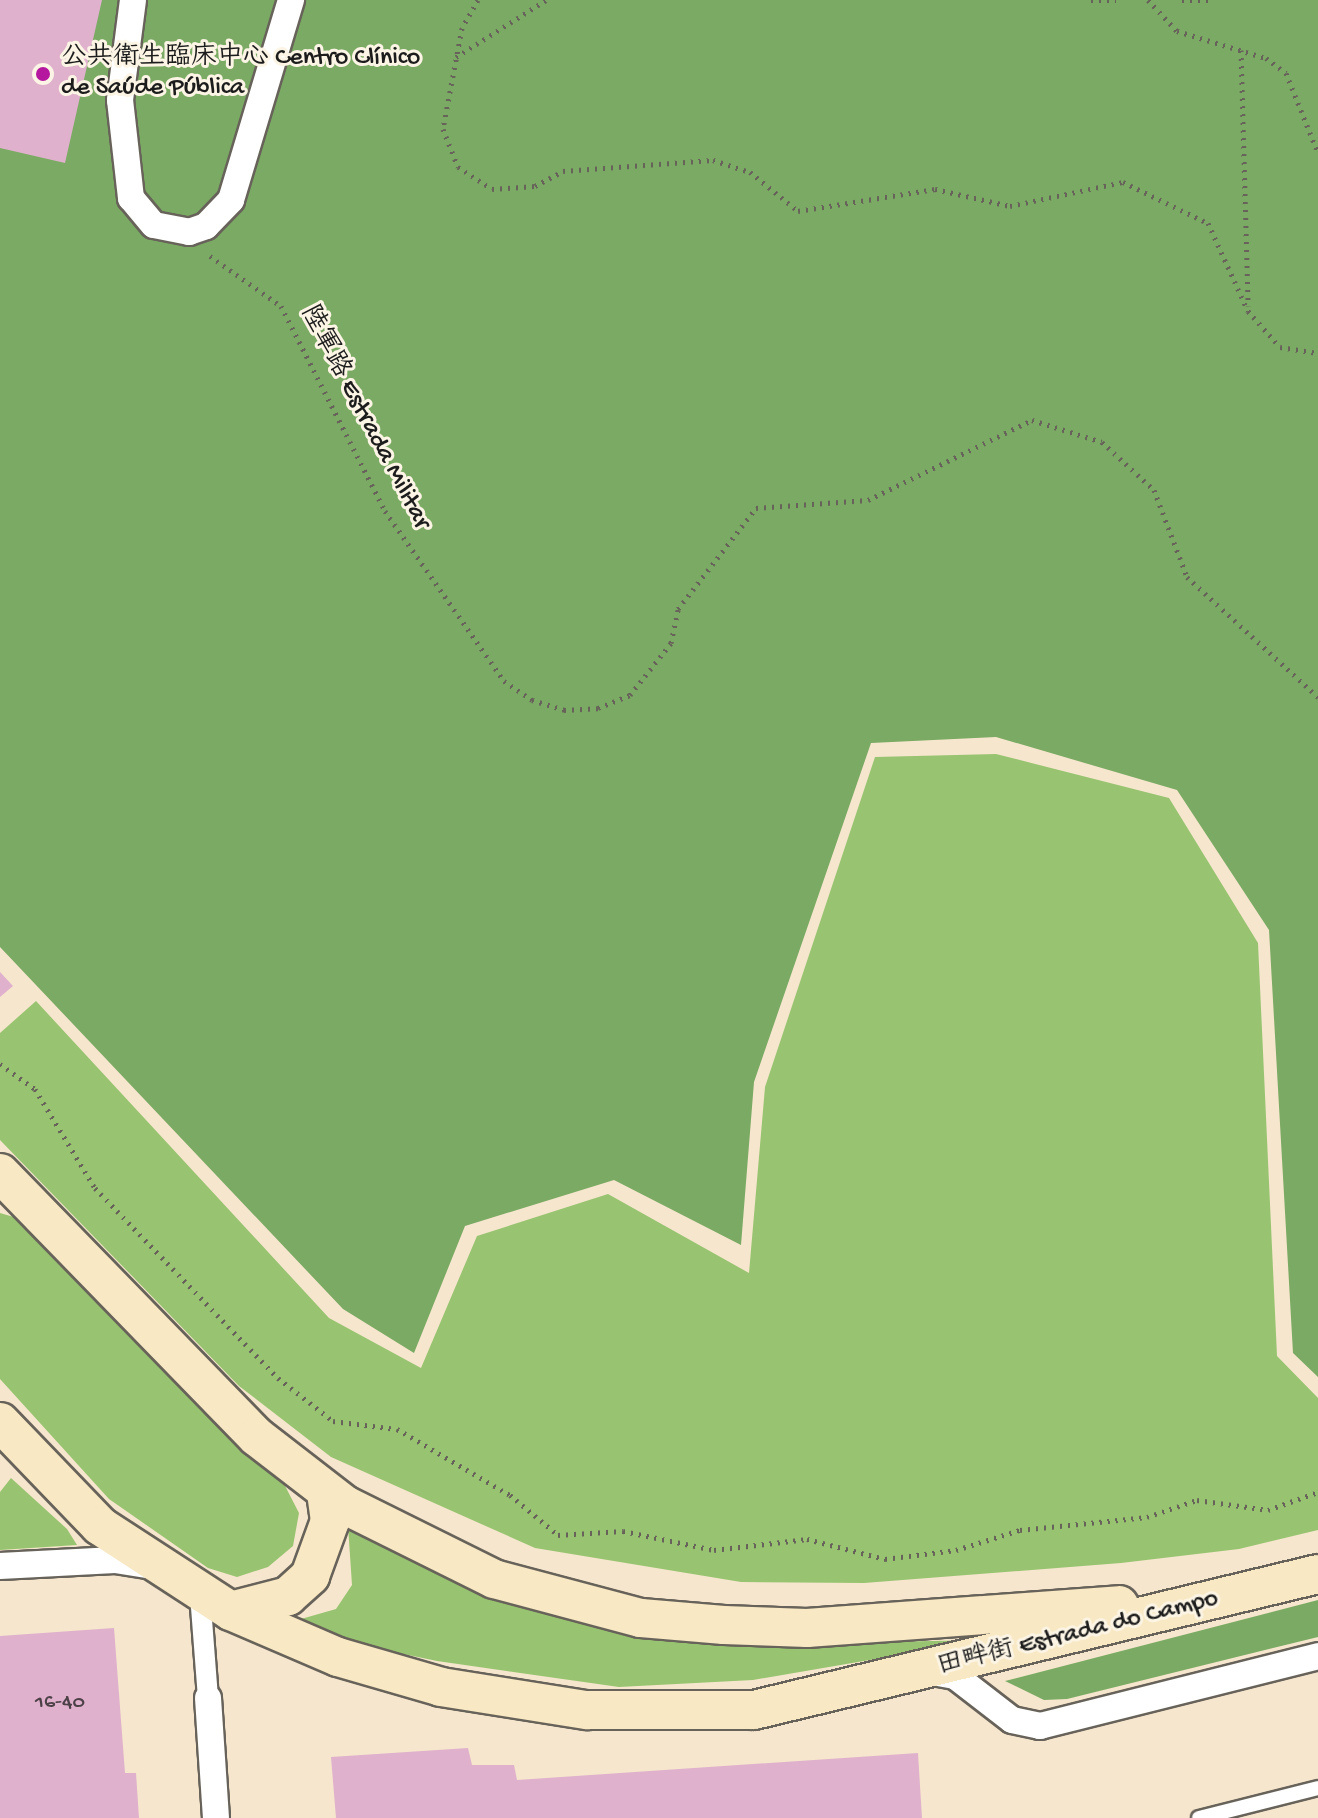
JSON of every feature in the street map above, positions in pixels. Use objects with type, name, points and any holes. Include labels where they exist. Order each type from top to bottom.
[{"type":"main road","name":"田畔街 Estrada do Campo","points":[[4,1181],[257,1437],[326,1491],[494,1579],[641,1618],[807,1628],[1231,1597]]},
{"type":"main road","name":"田畔街 Estrada do Campo","points":[[0,1422],[82,1510],[153,1566],[216,1602],[338,1657],[441,1687],[587,1710],[754,1710],[1318,1574]]},
{"type":"main road","points":[[216,1602],[288,1596],[310,1576],[330,1521],[326,1491]]},
{"type":"street","points":[[133,0],[120,100],[129,186],[140,214],[171,232],[206,226],[231,200],[291,0]]},
{"type":"street","points":[[0,1566],[153,1566]]},
{"type":"street","points":[[216,1602],[208,1698],[216,1818]]},
{"type":"street","points":[[988,1704],[986,1676],[1014,1649]]},
{"type":"street","points":[[925,1671],[955,1676],[1012,1720],[1040,1726],[1318,1656]]},
{"type":"lane","points":[[1199,1818],[1318,1788]]},
{"type":"path","points":[[478,0],[455,57],[443,129],[458,167],[492,189],[535,186],[563,171],[713,160],[750,172],[798,211],[935,189],[1010,206],[1123,182],[1208,223],[1248,311],[1280,347],[1318,353]]},
{"type":"path","points":[[455,57],[546,0]]},
{"type":"path","points":[[1091,0],[1116,0]]},
{"type":"path","points":[[1148,0],[1177,31],[1241,50],[1286,73],[1318,153]]},
{"type":"path","points":[[1182,0],[1213,0]]},
{"type":"path","points":[[1241,50],[1248,311]]},
{"type":"path","name":"陸軍路 Estrada Militar","points":[[171,232],[281,306],[385,511],[504,681],[532,700],[564,710],[598,708],[630,695],[671,643],[678,609],[756,508],[868,500],[1032,420],[1102,442],[1154,490],[1187,577],[1318,697]]},
{"type":"path","points":[[0,1064],[35,1089],[95,1188],[278,1378],[333,1421],[397,1429],[510,1495],[558,1535],[623,1531],[714,1550],[807,1539],[885,1559],[956,1550],[1020,1530],[1147,1517],[1209,1498],[1268,1510],[1318,1492]]},
{"type":"green space","points":[[0,0],[1318,0],[1318,1377],[1293,1353],[1269,930],[1177,790],[996,737],[871,743],[754,1082],[741,1245],[614,1180],[465,1226],[414,1353],[343,1309],[0,947]]},
{"type":"green space","points":[[996,754],[1169,798],[1258,943],[1277,1356],[1318,1398],[1318,1530],[1239,1549],[1121,1563],[864,1583],[741,1582],[535,1548],[331,1457],[239,1386],[0,1140],[0,1033],[36,1001],[329,1318],[421,1368],[477,1236],[608,1194],[749,1273],[765,1087],[875,757]]},
{"type":"green space","points":[[0,1213],[24,1220],[240,1448],[282,1480],[299,1513],[293,1546],[268,1567],[237,1577],[208,1568],[109,1499],[0,1379]]},
{"type":"green space","points":[[11,1478],[67,1529],[77,1545],[0,1550],[0,1492]]},
{"type":"green space","points":[[348,1526],[451,1581],[566,1618],[653,1636],[769,1644],[986,1640],[753,1680],[619,1687],[437,1661],[356,1644],[301,1619],[336,1609],[352,1585]]},
{"type":"green space","points":[[1318,1600],[1318,1637],[1067,1699],[1044,1700],[1005,1681]]},
{"type":"building","name":"公共衛生臨床中心 Centro Clínico de Saúde Pública","points":[[0,0],[102,0],[65,163],[0,148]]},
{"type":"building","points":[[0,972],[13,986],[0,997]]},
{"type":"building","points":[[114,1628],[125,1773],[136,1773],[139,1818],[0,1818],[0,1636]]},
{"type":"building","points":[[468,1748],[472,1765],[514,1765],[517,1780],[918,1753],[922,1818],[336,1818],[331,1757]]},
{"type":"place","name":"公共衛生臨床中心 Centro Clínico de Saúde Pública","points":[[43,74]]}]
